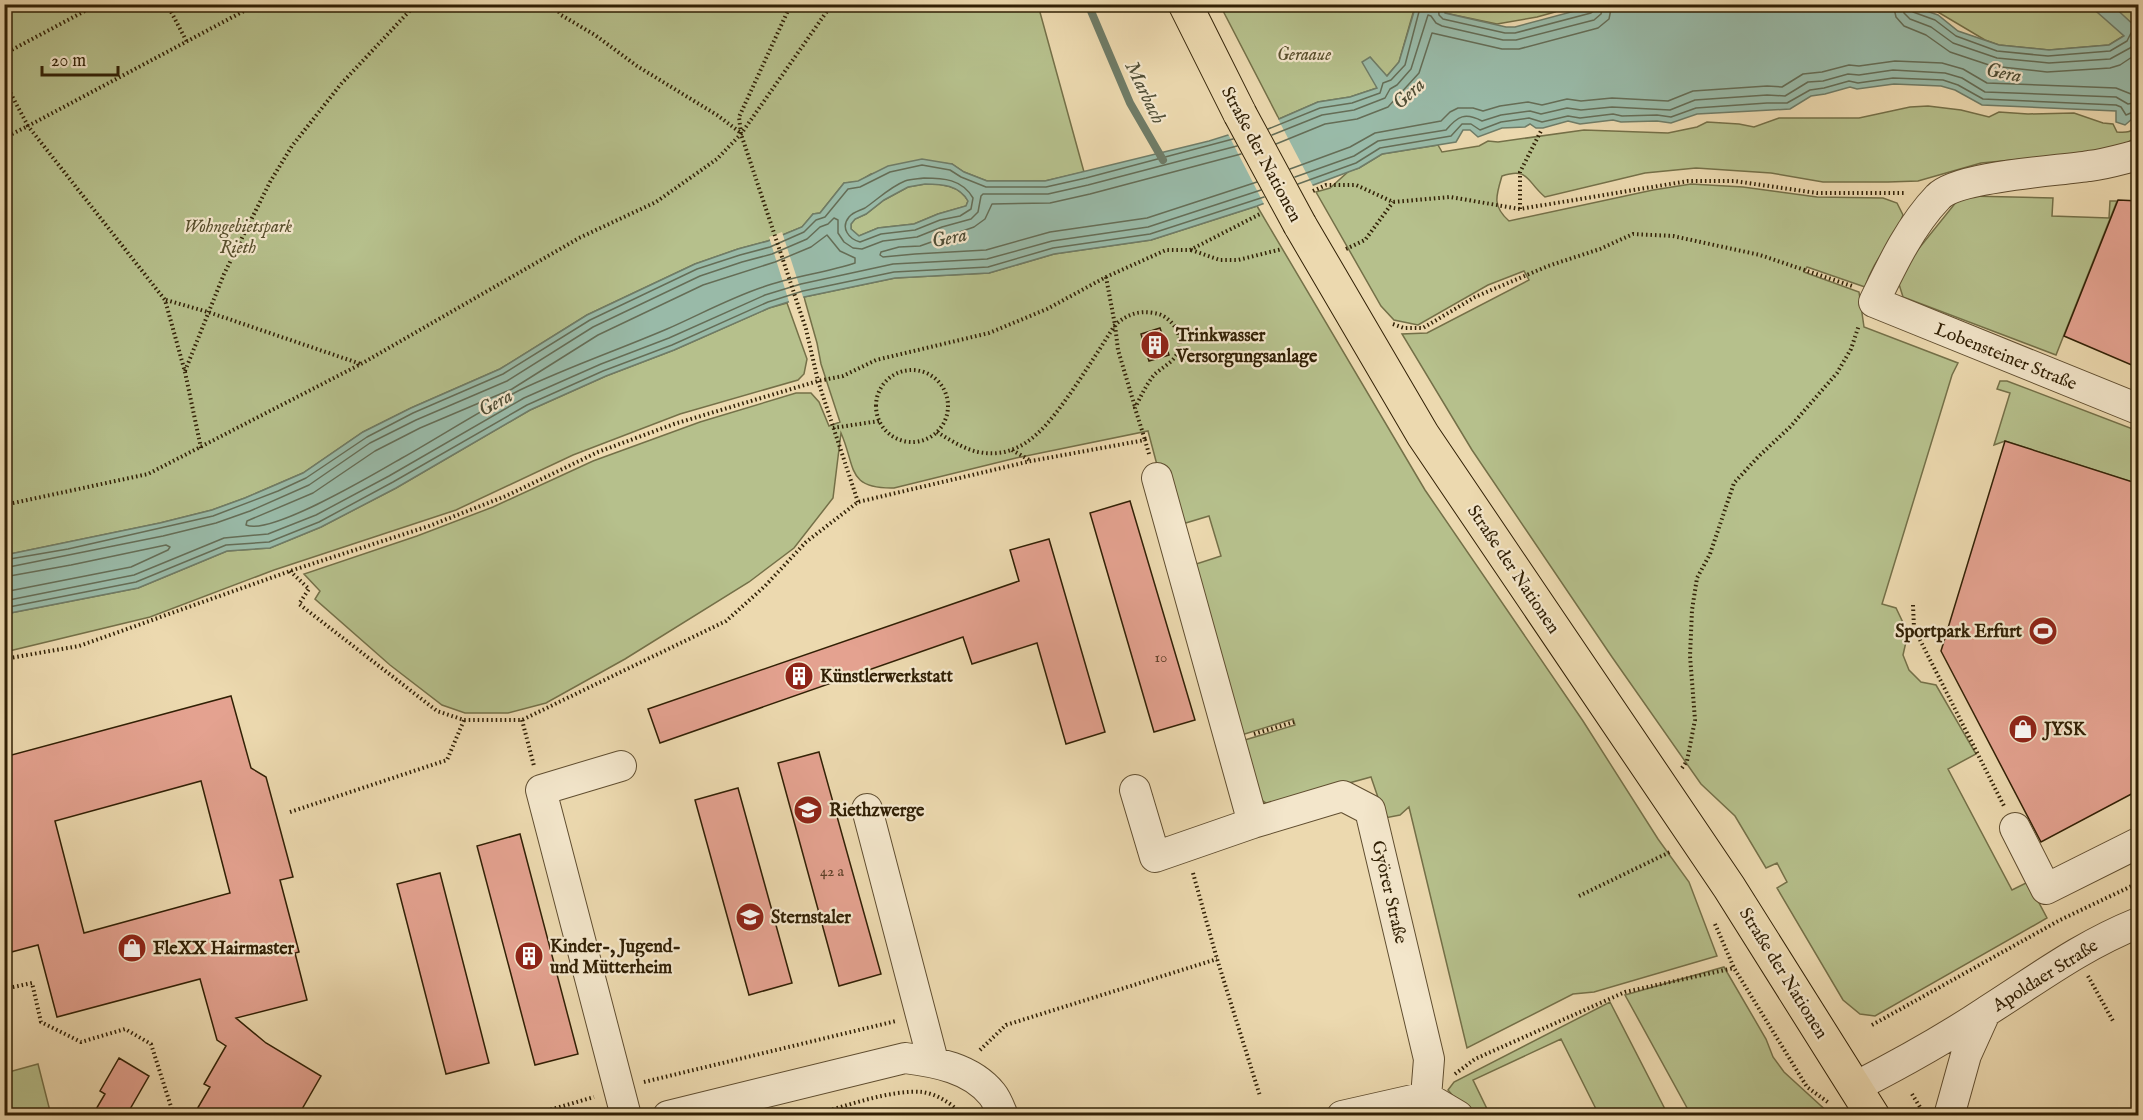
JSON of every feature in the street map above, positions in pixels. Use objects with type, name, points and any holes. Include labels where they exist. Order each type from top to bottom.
[{"type":"main road","name":"Straße der Nationen","points":[[1185,4],[1240,114],[1304,232],[1423,435],[1729,887],[1843,1096],[1873,1116]]},
{"type":"street","points":[[1868,309],[1917,224],[1939,195],[1956,187],[1989,178],[2092,166],[2139,155]]},
{"type":"street","name":"Lobensteiner Straße","points":[[1868,309],[2139,409]]},
{"type":"street","points":[[1157,478],[1253,823]]},
{"type":"street","points":[[621,766],[541,790],[622,1103]]},
{"type":"street","name":"Györer Straße","points":[[1135,790],[1155,857],[1253,823],[1343,796],[1370,810],[1429,1059],[1426,1097]]},
{"type":"street","points":[[867,809],[933,1061]]},
{"type":"street","points":[[2015,828],[2046,889],[2139,843]]},
{"type":"street","name":"Apoldaer Straße","points":[[1843,1096],[1985,1013],[2076,952],[2139,923]]},
{"type":"street","name":"Apoldaer Straße","points":[[1949,1116],[1966,1055],[1985,1013]]},
{"type":"street","points":[[668,1116],[905,1058],[933,1061],[967,1072],[993,1094],[1004,1116]]},
{"type":"street","points":[[1342,1116],[1426,1097],[1458,1116]]},
{"type":"path","points":[[4,54],[98,4]]},
{"type":"path","points":[[167,4],[187,42]]},
{"type":"path","points":[[4,138],[257,4]]},
{"type":"path","points":[[185,372],[208,312],[247,227],[292,146],[341,84],[416,4]]},
{"type":"path","points":[[554,4],[561,15],[717,115],[741,134]]},
{"type":"path","points":[[791,4],[739,117],[741,134],[806,329],[818,381],[858,502]]},
{"type":"path","points":[[4,505],[148,474],[362,364],[579,238],[656,202],[717,159],[741,134],[832,4]]},
{"type":"path","points":[[4,81],[28,126],[165,300],[185,372],[201,448]]},
{"type":"path","points":[[1541,131],[1520,172],[1520,209],[1688,181],[1734,181],[1817,193],[1939,195]]},
{"type":"path","points":[[1341,250],[1365,240],[1393,202]]},
{"type":"path","points":[[1190,250],[1220,260],[1238,260],[1274,252],[1304,232]]},
{"type":"path","points":[[1393,324],[1404,328],[1423,328],[1475,297],[1633,234],[1673,236],[1760,255],[1864,290],[1868,309],[1851,349],[1837,373],[1797,420],[1734,483],[1710,554],[1697,578],[1692,610],[1690,656],[1695,720],[1688,760],[1682,769]]},
{"type":"path","points":[[4,659],[79,646],[290,571],[429,526],[506,496],[598,452],[674,424],[818,381],[843,376],[876,360],[989,333],[1047,309],[1106,277],[1118,350],[1157,478]]},
{"type":"path","points":[[165,300],[208,312],[362,364]]},
{"type":"path","points":[[937,432],[979,452],[996,453],[1011,450],[1029,441],[1047,426],[1115,325],[1122,318],[1146,311],[1161,314],[1173,322],[1179,339],[1178,352],[1145,387],[1135,408]]},
{"type":"path","points":[[904,371],[920,371],[932,376],[947,396],[947,415],[937,432],[922,441],[909,442],[896,439],[879,421],[877,402],[883,385],[892,376],[904,371]]},
{"type":"path","points":[[833,428],[879,421]]},
{"type":"path","points":[[290,571],[309,589],[299,604],[437,711],[465,720],[522,720],[726,621],[765,586],[806,542],[858,502],[1031,461],[1145,440]]},
{"type":"path","points":[[1011,450],[1031,461]]},
{"type":"path","points":[[1913,605],[1914,628],[2015,828]]},
{"type":"path","points":[[290,812],[447,760],[465,720]]},
{"type":"path","points":[[522,720],[541,790]]},
{"type":"path","points":[[1231,741],[1294,722]]},
{"type":"path","points":[[1185,846],[1260,1096]]},
{"type":"path","points":[[1580,896],[1676,849]]},
{"type":"path","points":[[1872,1025],[2060,920],[2139,883]]},
{"type":"path","points":[[967,1072],[977,1054],[1005,1025],[1217,958]]},
{"type":"path","points":[[1426,1097],[1475,1059],[1625,992],[1734,968],[1807,1087],[1843,1096]]},
{"type":"path","points":[[4,989],[32,983],[41,1022],[81,1042],[125,1029],[152,1044],[174,1116]]},
{"type":"path","points":[[529,1116],[622,1103],[883,1023],[921,1018]]},
{"type":"path","points":[[811,1116],[881,1097],[923,1092],[950,1104],[963,1116]]},
{"type":"path","points":[[1912,1094],[1924,1116]]},
{"type":"green space","name":"Wohngebietspark Rieth","points":[[4,5],[1038,5],[1084,172],[1045,181],[987,181],[964,172],[952,164],[939,163],[871,174],[858,182],[844,183],[820,213],[813,214],[802,227],[768,241],[695,264],[587,315],[500,369],[363,432],[303,473],[212,510],[5,555]]},
{"type":"green space","name":"Geraaue","points":[[1220,5],[1566,5],[1555,12],[1537,17],[1497,24],[1445,13],[1413,13],[1399,62],[1386,77],[1370,57],[1377,88],[1350,97],[1318,102],[1279,119]]},
{"type":"green space","points":[[1926,5],[2089,5],[2125,35],[2109,45],[2049,50],[1999,45],[1985,40]]},
{"type":"green space","points":[[2111,5],[2138,5],[2138,29]]},
{"type":"green space","points":[[1928,106],[1961,110],[1989,117],[1999,112],[2074,113],[2113,124],[2117,132],[2129,132],[2138,125],[2138,136],[2122,146],[2095,152],[1981,163],[1918,181],[1823,182],[1771,173],[1696,168],[1645,173],[1545,197],[1526,177],[1517,173],[1502,176],[1497,195],[1500,210],[1509,221],[1691,184],[1743,187],[1817,197],[1883,198],[1897,203],[1903,215],[1895,233],[1873,267],[1865,287],[1807,267],[1804,272],[1859,292],[1864,327],[1958,363],[1952,375],[1882,604],[1896,608],[1908,633],[1903,655],[1909,670],[1921,682],[1936,685],[1976,754],[1948,769],[2012,890],[2028,882],[2047,918],[1875,1016],[1860,1014],[1843,1000],[1777,888],[1787,882],[1777,863],[1766,868],[1735,816],[1701,784],[1472,450],[1402,334],[1427,333],[1529,280],[1524,271],[1488,285],[1418,325],[1394,320],[1381,306],[1316,192],[1330,188],[1349,171],[1359,168],[1382,154],[1438,145],[1442,152],[1479,146],[1488,141],[1498,142],[1584,130],[1668,133],[1697,127],[1707,122],[1754,127],[1779,118],[1859,118],[1910,107]]},
{"type":"green space","points":[[925,184],[944,185],[955,189],[968,201],[966,206],[914,224],[878,228],[859,236],[851,229],[851,224],[855,219],[866,214],[884,200],[908,187]]},
{"type":"green space","points":[[1969,196],[2053,198],[2052,216],[2109,218],[2110,201],[2117,201],[2056,355],[1903,297],[1898,281],[1912,257],[1957,201]]},
{"type":"green space","points":[[1257,206],[1425,490],[1583,721],[1658,839],[1689,882],[1717,956],[1594,992],[1573,994],[1467,1048],[1409,807],[1400,815],[1385,818],[1371,777],[1269,805],[1255,796],[1238,742],[1295,725],[1293,719],[1235,737],[1190,566],[1221,556],[1209,516],[1179,525],[1161,480],[1148,431],[1016,458],[894,488],[868,485],[860,480],[855,474],[841,433],[833,498],[794,548],[749,582],[625,659],[546,703],[508,713],[465,713],[442,705],[390,665],[315,599],[320,591],[304,574],[417,536],[493,507],[593,461],[700,422],[796,393],[811,393],[819,402],[829,426],[840,422],[821,364],[804,297],[895,278],[989,273],[1054,254],[1151,240]]},
{"type":"green space","points":[[787,303],[807,359],[804,374],[798,380],[680,414],[573,455],[456,510],[274,570],[150,617],[5,652],[5,614],[138,588],[227,551],[270,548],[321,527],[396,488],[530,410],[769,308]]},
{"type":"green space","points":[[2000,381],[2007,381],[2138,431],[2138,484],[2005,441],[1994,445],[2010,393],[1997,389]]},
{"type":"green space","points":[[1724,967],[1766,1039],[1773,1057],[1784,1072],[1831,1115],[1691,1115],[1625,995]]},
{"type":"green space","points":[[1610,1002],[1668,1115],[1599,1115],[1561,1039],[1473,1080],[1490,1115],[1469,1115],[1448,1090],[1454,1082]]},
{"type":"green space","points":[[38,1064],[51,1115],[5,1115],[5,1073]]},
{"type":"water","name":"Gera","points":[[1601,4],[1909,5],[1938,15],[1958,31],[1999,45],[2049,50],[2109,45],[2124,36],[2089,5],[2111,4],[2138,29],[2138,114],[2125,125],[2116,122],[2116,111],[1982,105],[1955,90],[1941,86],[1894,84],[1857,89],[1850,87],[1811,96],[1790,109],[1697,114],[1671,123],[1613,120],[1580,124],[1568,121],[1543,128],[1536,128],[1530,124],[1525,127],[1502,128],[1478,137],[1470,130],[1463,130],[1456,142],[1382,154],[1359,168],[1257,206],[1151,240],[1054,254],[989,273],[895,278],[804,297],[769,308],[530,410],[396,488],[321,527],[270,548],[227,551],[138,588],[5,614],[5,555],[212,510],[303,473],[363,432],[500,369],[587,315],[695,264],[768,241],[802,227],[813,214],[820,213],[844,183],[858,181],[888,166],[922,159],[952,164],[964,172],[987,181],[1045,181],[1209,141],[1279,119],[1318,102],[1350,97],[1377,88],[1362,62],[1370,57],[1387,76],[1399,62],[1416,5],[1443,5],[1445,13],[1515,27]],"holes":[[[925,184],[944,185],[955,189],[968,201],[966,206],[914,224],[878,228],[859,236],[851,229],[851,224],[855,219],[866,214],[884,200],[908,187]]]},
{"type":"pier","points":[[1277,117],[1314,188],[1265,206],[1227,132]]},
{"type":"pier","points":[[782,232],[804,300],[790,305],[769,237]]},
{"type":"building","points":[[2118,200],[2139,201],[2139,354],[2134,366],[2064,336]]},
{"type":"building","name":"Trinkwasser Versorgungsanlage","points":[[1160,328],[1169,355],[1149,361],[1141,334]]},
{"type":"building","name":"Sportpark Erfurt","points":[[2005,441],[2139,484],[2139,586],[2134,602],[2139,611],[2139,790],[2041,842],[1941,651]]},
{"type":"building","points":[[1130,501],[1195,720],[1154,732],[1090,513]]},
{"type":"building","points":[[1049,539],[1105,732],[1066,744],[1037,643],[972,664],[963,637],[660,743],[648,709],[1019,581],[1010,550]]},
{"type":"building","points":[[231,696],[251,768],[266,777],[293,877],[280,880],[299,952],[295,953],[307,1000],[236,1018],[266,1043],[321,1076],[298,1116],[193,1116],[210,1087],[204,1084],[226,1046],[217,1040],[200,979],[57,1017],[38,945],[4,954],[4,757]],"holes":[[[201,781],[230,893],[84,933],[55,821]]]},
{"type":"building","points":[[819,752],[881,974],[839,986],[778,763]]},
{"type":"building","points":[[738,788],[792,983],[749,995],[695,800]]},
{"type":"building","name":"Kinder-, Jugend- und Mütterheim","points":[[520,834],[578,1054],[535,1065],[477,846]]},
{"type":"building","points":[[440,873],[489,1063],[446,1074],[397,884]]},
{"type":"building","points":[[119,1058],[149,1076],[126,1116],[92,1116],[105,1094],[100,1091]]},
{"type":"waterway","name":"Marbach","points":[[1088,4],[1130,103],[1163,160]]},
{"type":"place","name":"Trinkwasser Versorgungsanlage","points":[[1155,345]]},
{"type":"place","name":"Sportpark Erfurt","points":[[2043,631]]},
{"type":"place","name":"Künstlerwerkstatt","points":[[799,676]]},
{"type":"place","name":"JYSK","points":[[2023,729]]},
{"type":"place","name":"Riethzwerge","points":[[808,810]]},
{"type":"place","name":"Sternstaler","points":[[750,917]]},
{"type":"place","name":"FleXX Hairmaster","points":[[132,948]]},
{"type":"place","name":"Kinder-, Jugend- und Mütterheim","points":[[529,956]]}]
